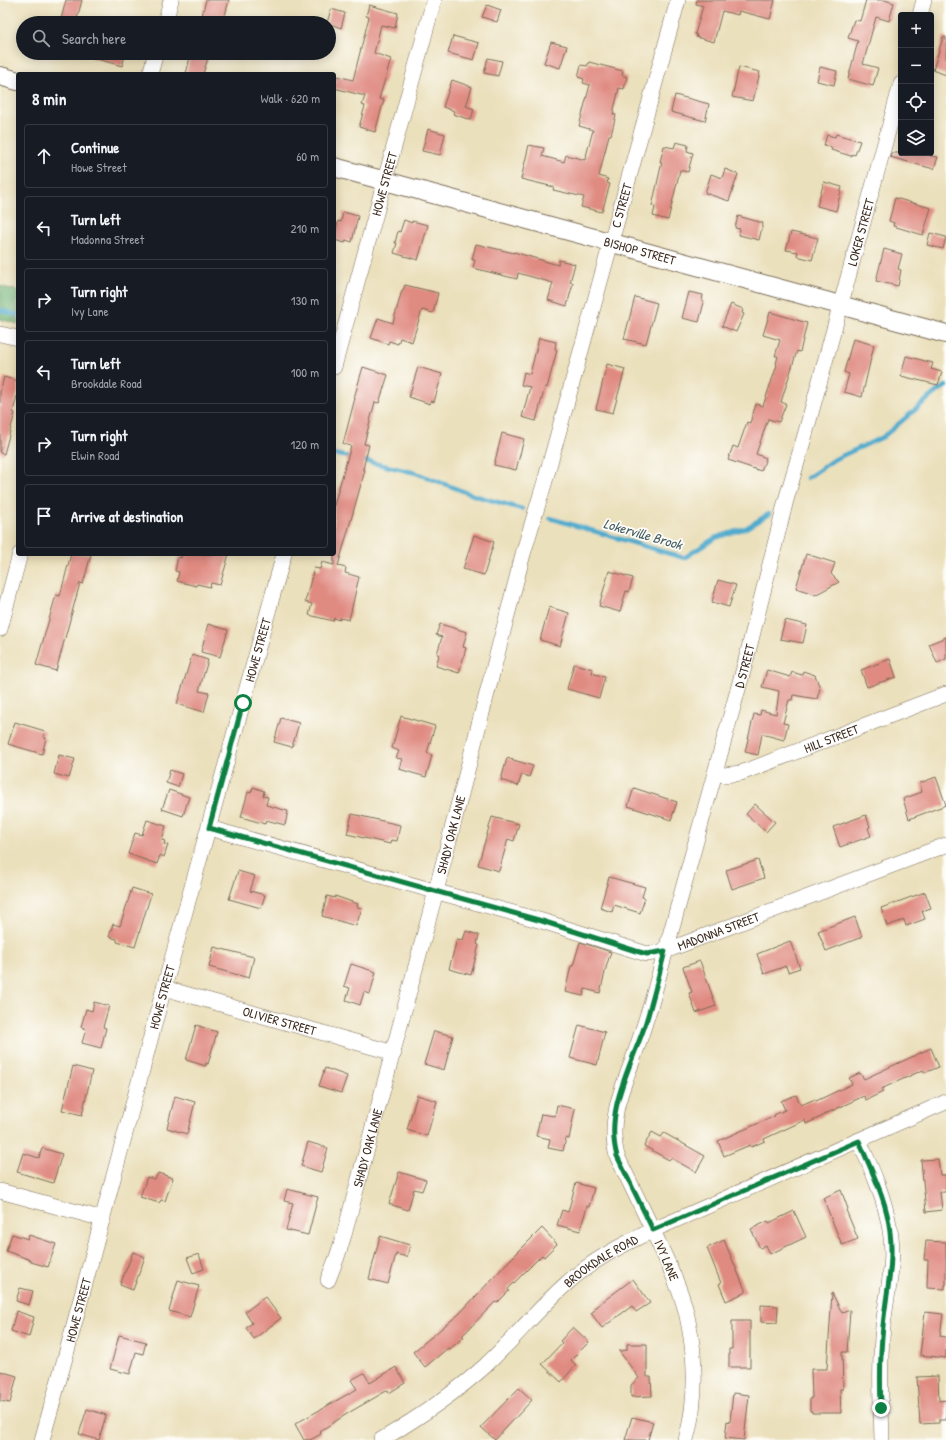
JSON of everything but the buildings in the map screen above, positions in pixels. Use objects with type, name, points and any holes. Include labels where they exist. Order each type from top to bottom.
[{"type":"street","points":[[167,16],[171,0]]},
{"type":"street","name":"HOWE STREET","points":[[336,360],[434,0]]},
{"type":"street","name":"C STREET","points":[[546,482],[678,0]]},
{"type":"street","points":[[921,12],[924,0]]},
{"type":"street","points":[[151,72],[154,60]]},
{"type":"street","points":[[0,76],[16,80]]},
{"type":"street","name":"LOKER STREET","points":[[820,379],[898,95]]},
{"type":"street","name":"BISHOP STREET","points":[[336,168],[946,334]]},
{"type":"street","points":[[0,334],[16,338]]},
{"type":"street","name":"D STREET","points":[[665,951],[745,664],[786,500],[820,379]]},
{"type":"street","name":"SHADY OAK LANE","points":[[328,1280],[344,1235],[394,1053],[523,554],[546,482]]},
{"type":"street","points":[[0,629],[19,556]]},
{"type":"street","name":"HOWE STREET","points":[[42,1440],[103,1219],[164,988],[283,556]]},
{"type":"street","name":"HILL STREET","points":[[715,773],[724,775],[741,773],[946,694]]},
{"type":"street","name":"MADONNA STREET","points":[[209,828],[542,921],[647,954],[665,951],[946,845]]},
{"type":"street","name":"IVY LANE","points":[[665,951],[646,1022],[618,1099],[614,1114],[613,1144],[617,1156],[653,1230],[680,1291],[687,1315],[690,1330],[694,1386],[692,1410],[686,1440]]},
{"type":"street","name":"OLIVIER STREET","points":[[164,988],[394,1053]]},
{"type":"street","name":"BROOKDALE ROAD","points":[[381,1440],[422,1416],[466,1382],[500,1351],[566,1284],[609,1252],[653,1230],[946,1102]]},
{"type":"street","points":[[859,1141],[878,1186],[890,1231],[892,1252],[881,1349],[880,1375],[882,1440]]},
{"type":"street","points":[[0,1191],[103,1219]]},
{"type":"green space","points":[[0,286],[16,290],[16,323],[0,319]]},
{"type":"waterway","name":"Lokerville Brook","points":[[0,310],[16,314]]},
{"type":"waterway","name":"Lokerville Brook","points":[[807,478],[835,459],[883,437],[935,393],[946,386]]},
{"type":"waterway","name":"Lokerville Brook","points":[[336,454],[354,458]]},
{"type":"waterway","name":"Lokerville Brook","points":[[361,460],[416,473],[473,495],[522,509]]},
{"type":"waterway","name":"Lokerville Brook","points":[[550,518],[684,558],[715,538],[746,528],[769,514]]},
{"type":"route","points":[[243,703],[209,828],[542,921],[647,954],[665,951],[646,1022],[618,1099],[614,1114],[613,1129],[613,1144],[617,1156],[653,1230],[859,1141],[878,1186],[885,1209],[890,1231],[892,1252],[881,1349],[881,1408]]}]
